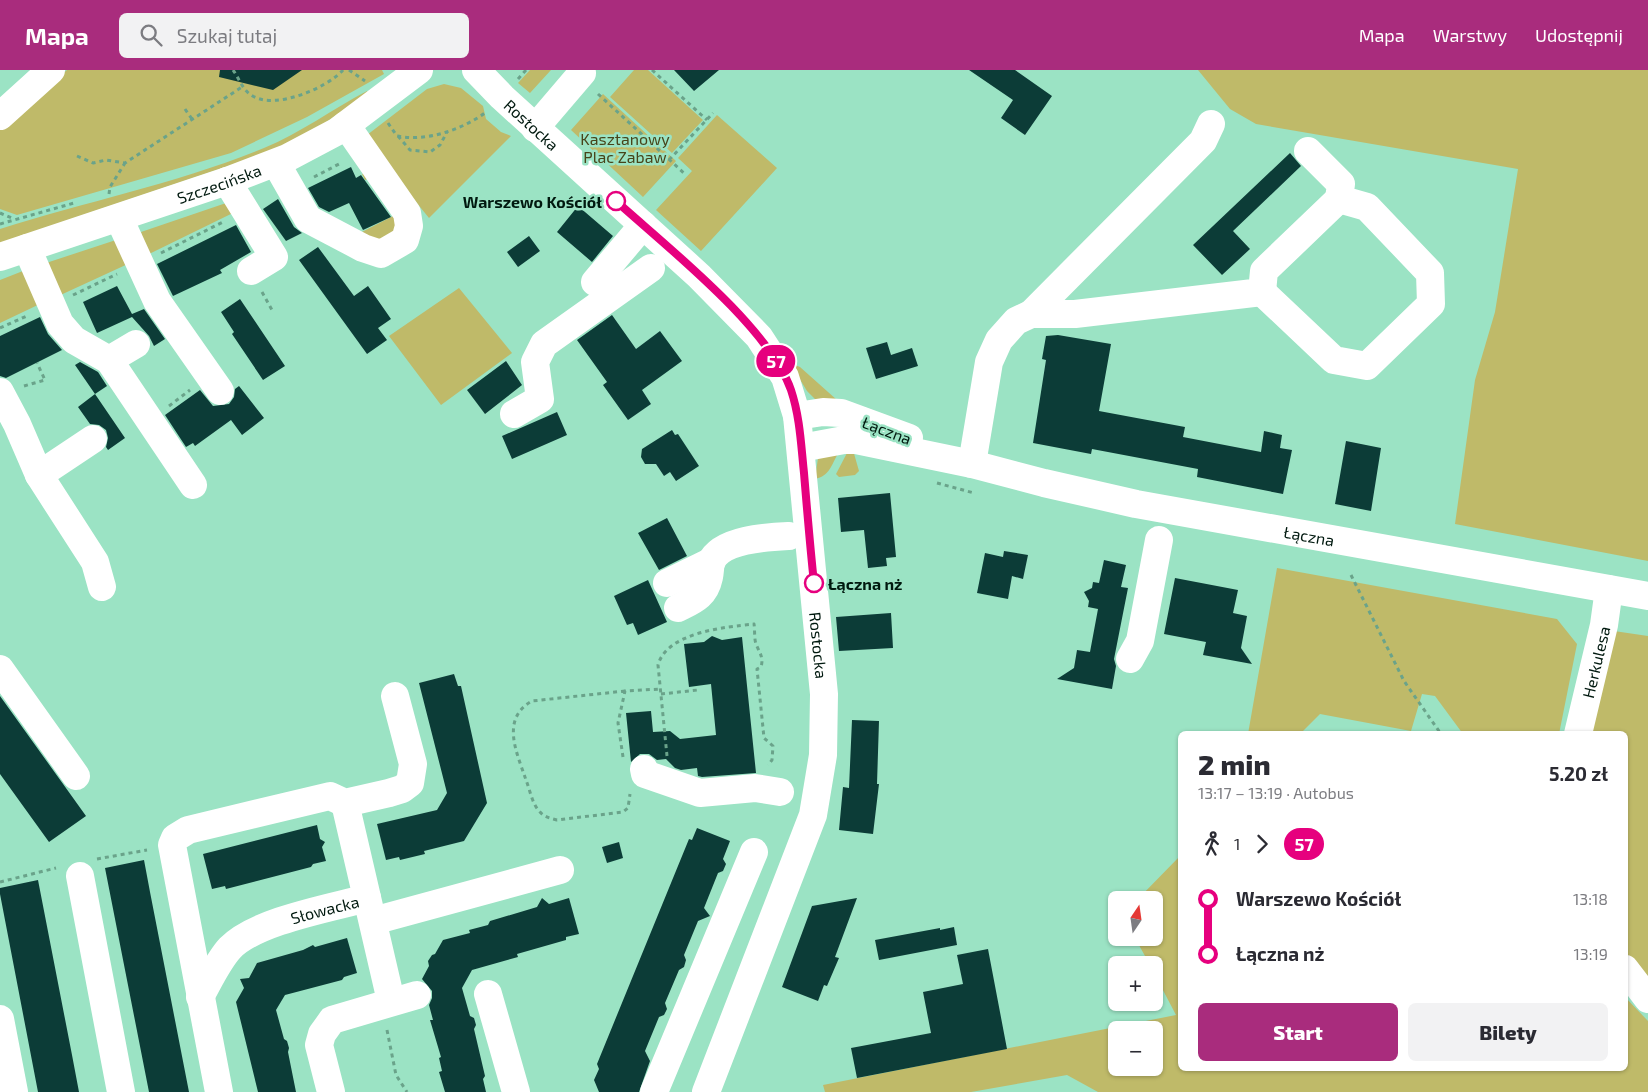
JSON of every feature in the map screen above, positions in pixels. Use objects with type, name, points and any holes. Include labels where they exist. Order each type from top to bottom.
[{"type":"street","points":[[0,116],[51,70]]},
{"type":"street","name":"Szczecińska","points":[[0,257],[276,163],[346,125],[419,70]]},
{"type":"street","name":"Rostocka","points":[[476,70],[535,128],[724,301],[759,337],[785,377],[797,416],[824,694],[824,738],[820,783],[805,839],[706,1092]]},
{"type":"street","points":[[535,128],[580,75]]},
{"type":"street","points":[[972,464],[993,351],[1007,329],[1016,321],[1031,314],[1203,141],[1211,124]]},
{"type":"street","points":[[276,163],[308,219],[363,248],[381,254],[405,240],[409,226],[406,213],[346,125]]},
{"type":"street","points":[[1262,292],[1264,271],[1339,199],[1341,184],[1308,151]]},
{"type":"street","points":[[227,181],[274,257],[251,271]]},
{"type":"street","points":[[1262,292],[1334,360],[1367,366],[1432,304],[1430,272],[1367,207],[1339,199]]},
{"type":"street","points":[[118,218],[157,301],[209,388]]},
{"type":"street","points":[[595,282],[643,225]]},
{"type":"street","points":[[27,248],[60,324],[74,340],[110,360],[193,486]]},
{"type":"street","points":[[514,414],[540,399],[535,362],[544,344],[651,268]]},
{"type":"street","points":[[1031,314],[1075,314],[1262,292]]},
{"type":"street","points":[[110,360],[136,344]]},
{"type":"street","points":[[0,392],[17,424],[39,476],[95,562],[102,587]]},
{"type":"street","name":"Łączna","points":[[797,416],[833,412],[851,416],[972,464]]},
{"type":"street","points":[[39,476],[93,439]]},
{"type":"street","name":"Łączna","points":[[801,448],[844,440],[856,440],[972,464],[1044,484],[1136,504],[1648,596]]},
{"type":"street","points":[[666,583],[712,561],[725,550],[738,543],[751,539],[789,536]]},
{"type":"street","points":[[1130,659],[1140,641],[1160,540]]},
{"type":"street","points":[[678,608],[704,593],[712,561]]},
{"type":"street","name":"Herkulesa","points":[[1579,731],[1604,626],[1610,589]]},
{"type":"street","points":[[2,675],[76,776]]},
{"type":"street","points":[[219,1092],[172,845],[175,838],[188,830],[330,796],[345,803],[402,789],[410,783],[413,764],[395,696]]},
{"type":"street","points":[[633,772],[645,774],[700,793],[755,788],[775,791]]},
{"type":"street","points":[[345,803],[370,910],[560,870]]},
{"type":"street","points":[[654,1092],[754,852]]},
{"type":"street","points":[[84,869],[121,1092]]},
{"type":"street","name":"Słowacka","points":[[200,997],[223,957],[243,938],[264,927],[370,910],[386,1003]]},
{"type":"street","points":[[1628,973],[1648,998]]},
{"type":"street","points":[[488,994],[516,1092]]},
{"type":"street","points":[[331,1092],[319,1045],[322,1034],[332,1020],[417,995]]},
{"type":"street","points":[[0,1019],[14,1092]]},
{"type":"path","points":[[235,71],[242,87],[252,96],[280,100],[303,94],[334,80],[343,70]]},
{"type":"path","points":[[349,70],[371,85]]},
{"type":"path","points":[[652,70],[707,120]]},
{"type":"path","points":[[580,75],[686,175]]},
{"type":"path","points":[[101,196],[111,193],[110,187],[125,163],[242,87]]},
{"type":"path","points":[[397,136],[409,138],[440,135],[482,115],[491,108]]},
{"type":"path","points":[[185,109],[192,119]]},
{"type":"path","points":[[669,160],[713,113]]},
{"type":"path","points":[[388,123],[410,150],[430,152],[440,145],[447,131]]},
{"type":"path","points":[[78,156],[93,163],[106,160],[125,163]]},
{"type":"path","points":[[290,190],[341,163],[344,156]]},
{"type":"path","points":[[0,224],[82,201]]},
{"type":"path","points":[[0,328],[139,264],[246,211]]},
{"type":"path","points":[[0,213],[14,220]]},
{"type":"path","points":[[37,363],[45,380]]},
{"type":"path","points":[[148,420],[209,388]]},
{"type":"path","points":[[1351,575],[1404,681],[1439,731]]},
{"type":"path","points":[[670,783],[658,665],[660,660],[673,645],[717,628],[754,624],[756,646],[761,652],[762,663],[757,669],[764,738],[773,746],[772,760],[767,767],[775,791]]},
{"type":"path","points":[[625,691],[618,724],[619,741],[633,772],[628,808],[623,812],[557,820],[548,818],[536,808],[516,751],[512,730],[520,710],[532,701],[625,691],[660,688]]},
{"type":"path","points":[[661,694],[698,690]]},
{"type":"path","points":[[84,869],[172,845]]},
{"type":"path","points":[[0,882],[50,869]]},
{"type":"path","points":[[386,1003],[396,1075],[407,1092]]},
{"type":"green space","points":[[67,70],[382,70],[384,74],[307,117],[231,153],[17,215],[0,209],[0,129]]},
{"type":"green space","points":[[530,70],[551,70],[530,93],[518,83]]},
{"type":"green space","points":[[634,70],[648,70],[703,120],[672,153],[610,97]]},
{"type":"green space","points":[[1198,70],[1648,70],[1648,561],[1455,524],[1475,380],[1495,312],[1518,169],[1256,124],[1230,109]]},
{"type":"green space","points":[[444,84],[461,88],[483,106],[486,119],[501,132],[511,136],[429,218],[369,144],[367,135],[427,89]]},
{"type":"green space","points":[[367,91],[369,93],[319,127],[267,153],[0,243],[0,229],[166,182],[264,148],[291,135]]},
{"type":"green space","name":"Kasztanowy Plac Zabaw","points":[[603,94],[676,161],[643,197],[571,130]]},
{"type":"green space","points":[[717,115],[777,168],[701,251],[656,210],[692,171],[678,158]]},
{"type":"green space","points":[[370,171],[398,214],[395,233],[376,242],[358,234],[393,216],[373,176],[365,180],[362,174]]},
{"type":"green space","points":[[232,201],[237,211],[147,255],[141,232]]},
{"type":"green space","points":[[119,239],[130,263],[54,298],[40,265]]},
{"type":"green space","points":[[28,269],[42,303],[0,323],[0,280]]},
{"type":"green space","points":[[459,288],[512,353],[441,405],[389,336]]},
{"type":"green space","points":[[790,363],[800,367],[837,400],[816,400],[807,391]]},
{"type":"green space","points":[[853,450],[859,471],[855,475],[839,477],[836,474],[847,453]]},
{"type":"green space","points":[[839,452],[827,473],[815,479],[818,458]]},
{"type":"green space","points":[[1277,568],[1557,619],[1577,644],[1560,731],[1461,731],[1435,696],[1422,694],[1411,731],[1320,714],[1303,731],[1249,731]]},
{"type":"green space","points":[[1614,631],[1648,636],[1648,985],[1628,957],[1628,731],[1590,731]]},
{"type":"green space","points":[[1178,858],[1178,1071],[1628,1071],[1628,1000],[1648,1021],[1648,1092],[1098,1092],[1067,1075],[971,1092],[825,1092],[823,1085],[1108,1028],[1108,1076],[1163,1076],[1163,1021],[1146,1021],[1176,1015],[1163,990],[1163,956],[1145,956],[1139,946],[1163,946],[1163,891],[1146,891]]},
{"type":"building","points":[[220,70],[302,70],[273,90],[219,77]]},
{"type":"building","points":[[674,70],[719,70],[694,91]]},
{"type":"building","points":[[969,70],[1015,70],[1052,96],[1025,135],[1001,118],[1013,100]]},
{"type":"building","points":[[1290,153],[1301,166],[1233,231],[1250,249],[1222,275],[1193,245]]},
{"type":"building","points":[[351,167],[356,178],[361,175],[391,217],[363,230],[349,203],[329,212],[319,207],[308,188]]},
{"type":"building","points":[[278,199],[294,227],[302,233],[286,241],[263,209]]},
{"type":"building","points":[[578,206],[613,236],[592,262],[557,232]]},
{"type":"building","points":[[236,225],[251,252],[220,270],[222,273],[173,296],[157,264]]},
{"type":"building","points":[[529,236],[540,251],[518,267],[507,252]]},
{"type":"building","points":[[318,247],[354,296],[368,286],[391,319],[378,328],[387,340],[367,354],[299,260]]},
{"type":"building","points":[[117,286],[132,314],[144,309],[165,339],[154,346],[149,336],[132,317],[97,333],[83,302]]},
{"type":"building","points":[[240,299],[285,366],[263,380],[232,334],[234,332],[221,312]]},
{"type":"building","points":[[612,315],[636,349],[660,331],[682,361],[642,390],[651,404],[628,420],[603,385],[607,382],[577,340]]},
{"type":"building","points":[[40,317],[48,334],[62,350],[6,378],[0,376],[0,336]]},
{"type":"building","points":[[1058,335],[1111,344],[1099,411],[1185,427],[1183,437],[1261,452],[1264,431],[1282,435],[1280,448],[1292,450],[1283,494],[1197,477],[1198,469],[1092,449],[1091,454],[1033,443],[1046,360],[1042,359],[1046,336]]},
{"type":"building","points":[[887,342],[891,355],[912,348],[918,366],[876,379],[866,348]]},
{"type":"building","points":[[506,361],[522,385],[485,414],[467,390]]},
{"type":"building","points":[[80,362],[98,372],[107,386],[95,394],[75,365]]},
{"type":"building","points":[[239,386],[264,418],[242,435],[231,420],[195,446],[193,443],[186,447],[165,415],[200,390],[213,406],[229,404],[234,397],[235,389]]},
{"type":"building","points":[[95,394],[125,438],[108,450],[106,447],[108,438],[106,430],[99,425],[90,424],[78,407]]},
{"type":"building","points":[[557,412],[567,435],[512,459],[502,436]]},
{"type":"building","points":[[672,430],[675,435],[678,434],[699,466],[676,481],[670,472],[664,476],[656,464],[645,464],[641,457],[642,449]]},
{"type":"building","points":[[1346,441],[1381,448],[1371,511],[1335,504]]},
{"type":"building","points":[[890,493],[896,557],[886,558],[887,566],[868,568],[864,530],[841,532],[838,498]]},
{"type":"building","points":[[667,518],[687,556],[659,570],[638,533]]},
{"type":"building","points":[[1004,551],[1028,555],[1023,579],[1012,576],[1008,599],[977,593],[985,553],[1003,557]]},
{"type":"building","points":[[1104,560],[1126,565],[1121,587],[1128,588],[1114,659],[1116,666],[1112,689],[1057,679],[1074,668],[1077,650],[1090,652],[1098,609],[1088,607],[1089,601],[1084,592],[1092,588],[1093,582],[1099,583]]},
{"type":"building","points":[[1175,578],[1238,590],[1233,613],[1247,616],[1241,648],[1252,664],[1203,655],[1206,642],[1164,634]]},
{"type":"building","points":[[648,580],[667,622],[638,635],[633,623],[627,625],[614,596]]},
{"type":"building","points":[[891,613],[893,648],[839,651],[836,617]]},
{"type":"building","points":[[712,636],[722,640],[742,637],[756,773],[702,777],[698,776],[697,768],[681,770],[675,768],[666,759],[657,760],[649,754],[640,754],[631,762],[626,713],[651,711],[653,732],[670,731],[680,739],[716,735],[711,684],[689,687],[684,644],[704,642]]},
{"type":"building","points":[[454,674],[458,686],[461,686],[487,803],[464,841],[424,851],[425,854],[400,860],[399,857],[386,860],[377,824],[437,810],[447,793],[419,683]]},
{"type":"building","points":[[0,696],[86,816],[49,842],[0,774]]},
{"type":"building","points":[[852,720],[879,721],[877,784],[879,784],[873,834],[839,830],[843,787],[849,788]]},
{"type":"building","points":[[317,825],[320,839],[325,842],[322,847],[326,861],[313,864],[311,867],[226,889],[225,886],[212,889],[203,854]]},
{"type":"building","points":[[697,828],[730,841],[723,859],[726,864],[723,871],[718,873],[704,908],[710,916],[698,921],[684,955],[686,960],[684,967],[679,970],[665,1003],[667,1009],[664,1015],[659,1017],[645,1051],[650,1061],[639,1092],[599,1092],[594,1080],[599,1069],[597,1064],[689,839],[692,840]]},
{"type":"building","points":[[619,842],[623,858],[607,863],[602,847]]},
{"type":"building","points":[[144,860],[189,1092],[149,1092],[105,868]]},
{"type":"building","points":[[38,880],[79,1092],[38,1092],[0,888]]},
{"type":"building","points":[[542,898],[549,904],[569,898],[579,934],[566,937],[566,940],[517,954],[518,957],[472,970],[462,988],[470,1016],[474,1018],[476,1025],[474,1029],[485,1076],[483,1079],[486,1092],[445,1092],[439,1072],[442,1071],[439,1058],[441,1057],[430,1020],[433,1020],[429,1005],[432,991],[422,979],[429,966],[428,961],[435,954],[443,940],[470,933],[469,930],[488,925],[490,921],[537,907]]},
{"type":"building","points":[[857,898],[835,957],[839,958],[827,986],[824,985],[818,1001],[782,987],[812,906]]},
{"type":"building","points":[[954,927],[957,945],[879,960],[875,940]]},
{"type":"building","points":[[347,938],[357,973],[344,977],[342,980],[285,995],[276,1010],[284,1039],[287,1041],[289,1048],[288,1052],[296,1092],[258,1092],[236,1002],[244,988],[240,979],[249,978],[257,963],[303,950],[313,945],[315,947]]},
{"type":"building","points":[[988,949],[1007,1049],[857,1078],[851,1048],[931,1033],[923,992],[963,984],[957,955]]},
{"type":"bus line","name":"57","points":[[616,201],[699,276],[759,337],[785,377],[794,402],[799,428],[814,583]]},
{"type":"place","name":"Warszewo Kościół","points":[[616,201]]},
{"type":"place","name":"Łączna nż","points":[[814,583]]}]
